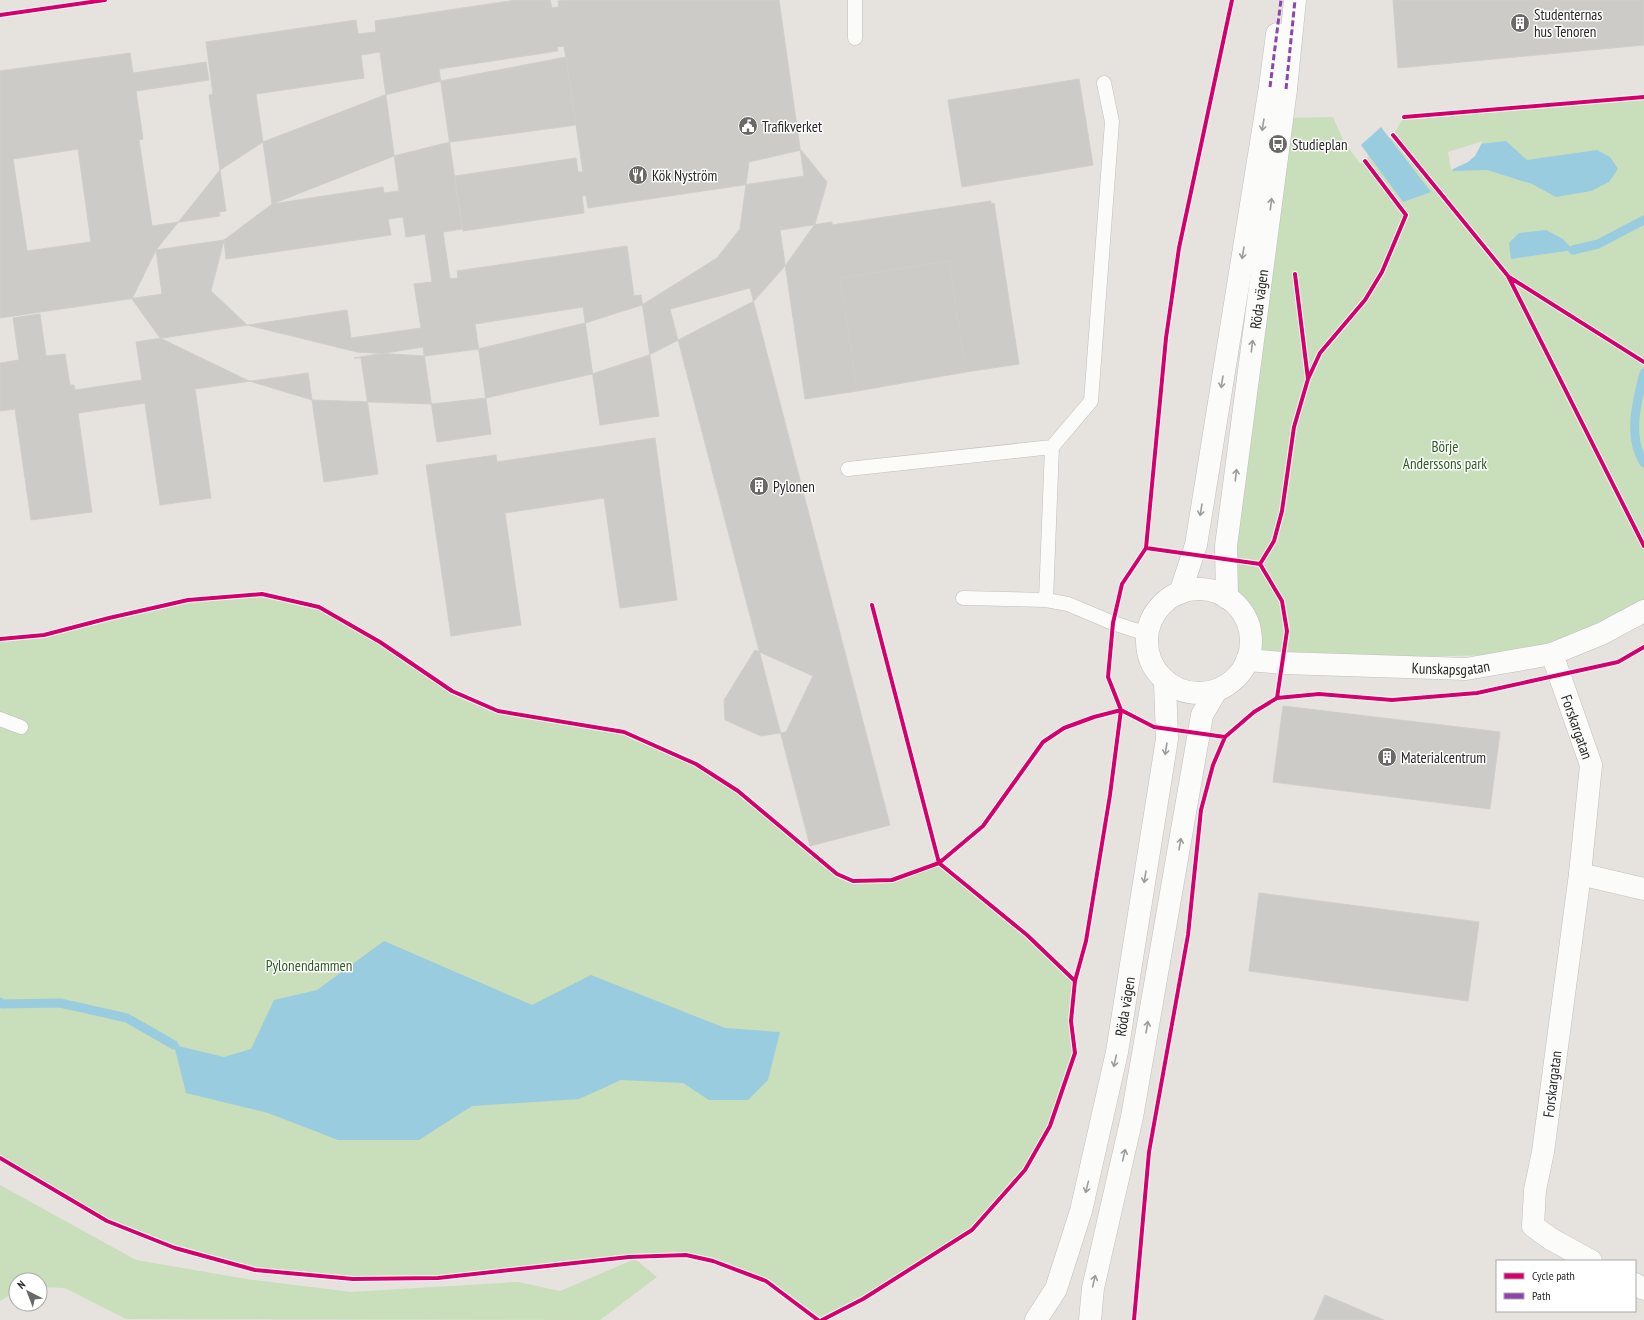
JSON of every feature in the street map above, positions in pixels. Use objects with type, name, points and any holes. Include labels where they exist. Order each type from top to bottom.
[{"type":"street","name":"Röda vägen","points":[[1227,598],[1226,546],[1278,88],[1281,0]]},
{"type":"street","name":"Röda vägen","points":[[1180,593],[1196,545],[1295,0]]},
{"type":"street","points":[[1196,589],[1212,591],[1227,598],[1239,608],[1247,622],[1251,642],[1247,660],[1240,673],[1229,684],[1216,691],[1198,694],[1181,691],[1165,682],[1153,668],[1147,652],[1147,634],[1150,620],[1158,609],[1167,599],[1180,593],[1196,589]]},
{"type":"street","name":"Kunskapsgatan","points":[[1247,660],[1283,663],[1466,669],[1552,654],[1603,633],[1644,611]]},
{"type":"street","name":"Forskargatan","points":[[1552,654],[1591,765],[1580,874],[1543,1152],[1533,1208],[1533,1226],[1551,1239],[1589,1260]]},
{"type":"street","name":"Röda vägen","points":[[1036,1320],[1056,1289],[1081,1211],[1117,1052],[1167,739],[1165,682]]},
{"type":"street","name":"Röda vägen","points":[[1090,1320],[1093,1288],[1132,1117],[1202,715],[1216,691]]},
{"type":"street","points":[[1580,874],[1644,889]]},
{"type":"lane","points":[[855,0],[855,38]]},
{"type":"lane","points":[[1046,600],[1052,447],[1091,401],[1112,122],[1104,83]]},
{"type":"lane","points":[[848,469],[1052,447]]},
{"type":"lane","points":[[963,598],[1046,600],[1068,604],[1114,623],[1147,634]]},
{"type":"lane","points":[[0,719],[21,727]]},
{"type":"green space","name":"Börje Anderssons park","points":[[1644,97],[1644,611],[1552,654],[1247,660],[1250,641],[1248,626],[1240,611],[1227,598],[1286,118],[1333,117],[1343,140],[1360,164],[1393,135],[1404,117]]},
{"type":"green space","name":"Pylonendammen","points":[[262,594],[319,607],[380,642],[452,691],[498,711],[624,732],[696,764],[738,791],[837,874],[853,881],[892,880],[939,863],[1027,935],[1075,981],[1071,1021],[1075,1053],[1050,1126],[1025,1170],[972,1230],[863,1299],[822,1320],[818,1320],[766,1281],[713,1261],[686,1255],[629,1257],[438,1278],[353,1279],[255,1270],[175,1248],[107,1221],[0,1158],[0,639],[44,635],[188,600]]},
{"type":"green space","points":[[0,1185],[136,1260],[246,1279],[351,1292],[518,1282],[560,1291],[635,1259],[657,1277],[600,1320],[126,1319],[65,1288],[48,1287],[48,1272],[8,1272],[8,1296],[0,1301]]},
{"type":"water","points":[[1381,127],[1431,192],[1403,202],[1361,145]]},
{"type":"water","points":[[1506,141],[1527,160],[1597,150],[1610,157],[1618,169],[1609,182],[1591,191],[1556,197],[1532,184],[1487,170],[1453,171],[1449,154],[1480,144]]},
{"type":"water","points":[[1546,230],[1563,239],[1573,250],[1511,259],[1509,243],[1519,233]]},
{"type":"water","name":"Pylonendammen","points":[[384,941],[532,1005],[591,975],[725,1028],[780,1032],[768,1080],[748,1100],[709,1100],[683,1083],[621,1080],[579,1099],[472,1106],[419,1140],[338,1140],[268,1113],[186,1093],[174,1045],[224,1057],[251,1049],[274,1000],[317,990]]},
{"type":"pier","points":[[1483,141],[1475,156],[1468,162],[1451,170],[1448,152]]},
{"type":"building","points":[[516,0],[550,0],[552,8],[559,7],[558,1],[567,0],[779,0],[804,176],[588,208],[586,195],[582,196],[584,213],[463,231],[455,176],[576,158],[578,172],[583,172],[564,46],[557,47],[558,51],[439,69],[462,229],[443,232],[450,279],[458,278],[457,271],[627,246],[634,296],[641,295],[659,416],[600,425],[583,307],[475,324],[491,434],[437,442],[423,347],[354,358],[361,358],[378,474],[324,482],[308,373],[195,389],[211,498],[160,505],[145,403],[78,413],[92,512],[31,520],[15,409],[0,411],[0,363],[19,360],[13,318],[40,314],[46,356],[65,354],[70,385],[74,385],[75,390],[142,380],[136,342],[347,310],[351,338],[421,328],[414,284],[432,282],[425,234],[406,237],[403,217],[388,219],[391,235],[226,259],[224,240],[156,250],[162,294],[0,318],[0,71],[130,53],[133,73],[206,62],[209,80],[136,91],[143,139],[139,140],[152,226],[220,216],[219,212],[226,211],[209,95],[213,94],[206,42],[356,20],[358,34],[376,32],[375,21]],"holes":[[[380,52],[399,191],[384,193],[383,187],[272,204],[256,94],[364,78],[361,55]],[[78,149],[91,242],[27,251],[13,159]]]},
{"type":"building","name":"Studenternas hus Tenoren","points":[[1393,0],[1644,0],[1644,45],[1398,68]]},
{"type":"building","points":[[566,57],[576,125],[450,142],[394,156],[272,204],[224,240],[211,291],[247,325],[357,352],[425,356],[478,349],[585,323],[642,305],[717,258],[740,229],[749,162],[801,150],[827,182],[815,224],[785,266],[754,301],[649,355],[592,374],[486,398],[432,404],[312,400],[249,381],[160,338],[132,299],[156,250],[220,170],[263,142],[385,95],[441,81]]},
{"type":"building","points":[[1079,79],[1093,165],[962,187],[948,100]]},
{"type":"building","points":[[991,201],[991,204],[994,203],[1019,364],[966,372],[949,261],[840,278],[857,391],[805,399],[780,230],[832,222],[832,225]]},
{"type":"building","points":[[949,261],[966,372],[857,391],[840,278]]},
{"type":"building","name":"Pylonen","points":[[750,288],[890,825],[810,846],[670,309]]},
{"type":"building","points":[[655,438],[677,600],[620,608],[604,498],[505,513],[521,625],[451,636],[426,465],[496,455],[497,462]]},
{"type":"building","points":[[755,650],[813,676],[786,732],[761,736],[725,720],[724,700]]},
{"type":"building","name":"Materialcentrum","points":[[1283,706],[1500,732],[1490,809],[1273,782]]},
{"type":"building","points":[[1259,893],[1479,922],[1468,1001],[1249,971]]},
{"type":"building","points":[[1325,1295],[1384,1320],[1314,1320]]},
{"type":"waterway","points":[[1573,250],[1598,244],[1644,220]]},
{"type":"waterway","points":[[1644,373],[1636,407],[1635,419],[1636,442],[1644,463]]},
{"type":"waterway","points":[[0,1002],[2,1004],[60,1003],[127,1018],[174,1045]]},
{"type":"marked path","points":[[1270,87],[1281,0]]},
{"type":"marked path","points":[[1286,89],[1295,0]]},
{"type":"cycle path","points":[[0,15],[105,0]]},
{"type":"cycle path","points":[[822,1320],[863,1299],[972,1230],[1025,1170],[1050,1126],[1075,1053],[1071,1021],[1075,981],[1086,941],[1110,795],[1121,710],[1108,677],[1113,623],[1122,584],[1146,548],[1166,338],[1179,248],[1232,0]]},
{"type":"cycle path","points":[[1404,117],[1644,97]]},
{"type":"cycle path","points":[[1393,135],[1508,276],[1644,546]]},
{"type":"cycle path","points":[[1277,698],[1287,631],[1282,601],[1260,564],[1274,541],[1282,511],[1294,427],[1308,379],[1320,353],[1365,300],[1382,272],[1406,215],[1365,161]]},
{"type":"cycle path","points":[[1295,274],[1308,379]]},
{"type":"cycle path","points":[[1509,277],[1644,362]]},
{"type":"cycle path","points":[[1146,548],[1260,564]]},
{"type":"cycle path","points":[[0,639],[44,635],[188,600],[262,594],[319,607],[380,642],[452,691],[498,711],[624,732],[696,764],[738,791],[837,874],[853,881],[892,880],[939,863],[983,826],[1043,742],[1064,728],[1094,717],[1121,710],[1154,727],[1225,737]]},
{"type":"cycle path","points":[[872,605],[939,863],[1027,935],[1075,981]]},
{"type":"cycle path","points":[[1134,1320],[1149,1152],[1188,935],[1201,810],[1213,765],[1225,737],[1254,712],[1277,698],[1319,694],[1392,700],[1477,693],[1618,662],[1644,647]]},
{"type":"cycle path","points":[[0,1158],[107,1221],[175,1248],[255,1270],[353,1279],[438,1278],[629,1257],[686,1255],[713,1261],[766,1281],[818,1320]]},
{"type":"place","name":"Studenternas hus Tenoren","points":[[1520,23]]},
{"type":"place","name":"Trafikverket","points":[[748,126]]},
{"type":"place","name":"Studieplan","points":[[1278,144]]},
{"type":"place","name":"Kök Nyström","points":[[638,175]]},
{"type":"place","name":"Pylonen","points":[[759,486]]},
{"type":"place","name":"Materialcentrum","points":[[1387,757]]}]
